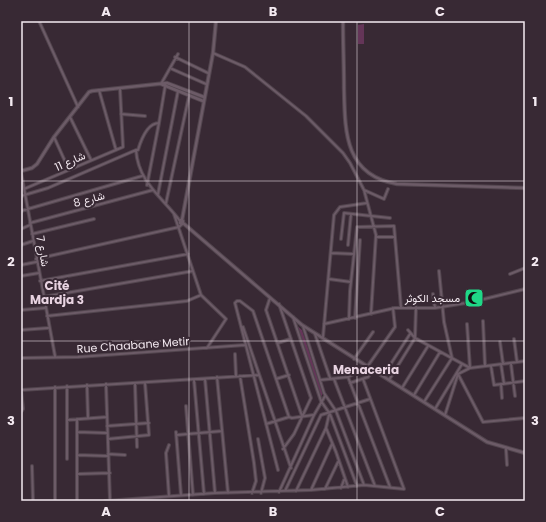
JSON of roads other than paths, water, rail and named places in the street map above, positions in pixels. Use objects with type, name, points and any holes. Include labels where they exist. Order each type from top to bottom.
[{"type":"street","points":[[39,21],[78,107]]},
{"type":"street","points":[[21,265],[36,260],[179,227],[182,222],[208,73],[213,53],[216,21]]},
{"type":"street","points":[[343,21],[345,125],[348,144],[355,159],[367,171],[378,178],[397,184],[525,188]]},
{"type":"street","points":[[213,53],[245,67],[306,116],[343,154],[357,175],[364,190],[372,216],[376,237],[371,314]]},
{"type":"street","points":[[161,84],[174,57],[178,54]]},
{"type":"street","points":[[174,57],[208,73]]},
{"type":"street","points":[[172,69],[206,84]]},
{"type":"street","points":[[21,172],[32,168],[37,164],[54,137],[90,92],[169,83],[204,97]]},
{"type":"street","points":[[161,84],[165,87],[203,101]]},
{"type":"street","points":[[147,185],[165,87]]},
{"type":"street","points":[[120,89],[121,114],[145,116]]},
{"type":"street","points":[[99,90],[116,150]]},
{"type":"street","points":[[158,194],[178,92]]},
{"type":"street","points":[[166,203],[189,96]]},
{"type":"street","name":"شارع 11","points":[[24,189],[123,147],[121,114]]},
{"type":"street","points":[[70,117],[91,160]]},
{"type":"street","points":[[21,196],[25,196],[138,150],[145,133],[154,124],[159,123]]},
{"type":"street","points":[[54,137],[69,170]]},
{"type":"street","points":[[136,150],[142,176],[147,185],[158,194],[182,222],[302,325],[487,442],[525,454]]},
{"type":"street","name":"شارع 7","points":[[21,172],[48,328],[55,356]]},
{"type":"street","points":[[21,211],[142,176]]},
{"type":"street","points":[[364,190],[384,199],[388,189]]},
{"type":"street","name":"شارع 8","points":[[21,229],[30,224],[153,190]]},
{"type":"street","points":[[322,339],[336,211],[343,206],[368,203]]},
{"type":"street","points":[[173,211],[201,295],[226,319],[207,348]]},
{"type":"street","points":[[341,240],[344,213],[390,218]]},
{"type":"street","points":[[348,244],[351,214]]},
{"type":"street","points":[[32,234],[94,220]]},
{"type":"street","points":[[349,319],[351,282],[357,227],[394,226],[401,307]]},
{"type":"street","points":[[376,237],[395,237]]},
{"type":"street","points":[[355,318],[360,240]]},
{"type":"street","points":[[21,245],[33,241]]},
{"type":"street","points":[[331,253],[354,254]]},
{"type":"street","points":[[40,281],[188,254]]},
{"type":"street","points":[[510,274],[525,268]]},
{"type":"street","points":[[43,298],[193,271]]},
{"type":"street","points":[[424,402],[452,358],[442,307],[439,271]]},
{"type":"street","points":[[21,276],[39,273]]},
{"type":"street","points":[[329,279],[351,282]]},
{"type":"street","points":[[324,324],[393,308],[442,307],[472,302],[525,289]]},
{"type":"street","points":[[433,294],[435,308]]},
{"type":"street","points":[[47,316],[187,301],[201,295]]},
{"type":"street","points":[[270,297],[266,310],[302,417]]},
{"type":"street","points":[[289,416],[253,311],[240,301],[237,301],[235,304],[240,320],[275,421],[283,449],[291,468]]},
{"type":"street","points":[[279,304],[311,398],[294,434],[283,449]]},
{"type":"street","points":[[389,380],[415,338],[416,307]]},
{"type":"street","points":[[21,310],[45,308]]},
{"type":"street","points":[[320,380],[348,377],[367,367],[395,327],[393,308]]},
{"type":"street","points":[[293,316],[321,401],[330,414],[358,486]]},
{"type":"street","points":[[240,320],[245,345],[278,470]]},
{"type":"street","points":[[483,321],[485,366]]},
{"type":"street","points":[[467,324],[470,368]]},
{"type":"street","points":[[302,325],[325,395],[336,411],[364,485]]},
{"type":"street","points":[[21,330],[48,328]]},
{"type":"street","points":[[408,330],[415,338],[428,346],[470,368]]},
{"type":"street","points":[[354,359],[373,332]]},
{"type":"street","points":[[315,333],[330,378]]},
{"type":"street","points":[[383,376],[410,334]]},
{"type":"street","points":[[278,344],[290,339]]},
{"type":"street","points":[[514,339],[518,362]]},
{"type":"street","points":[[500,342],[503,384],[502,398]]},
{"type":"street","name":"Rue Chaabane Metir","points":[[21,358],[55,356],[78,357],[245,345]]},
{"type":"street","points":[[402,388],[428,346]]},
{"type":"street","points":[[414,395],[440,352]]},
{"type":"street","points":[[235,354],[236,376]]},
{"type":"street","points":[[444,415],[458,374],[470,368],[525,361]]},
{"type":"street","points":[[511,363],[515,396]]},
{"type":"street","points":[[435,409],[462,364]]},
{"type":"street","points":[[492,366],[494,385],[525,381]]},
{"type":"street","points":[[350,383],[368,377],[372,370]]},
{"type":"street","points":[[458,374],[483,422],[525,418]]},
{"type":"street","points":[[21,412],[23,410],[21,390],[259,375]]},
{"type":"street","points":[[276,379],[289,375]]},
{"type":"street","points":[[240,376],[256,482],[252,493]]},
{"type":"street","points":[[217,377],[228,493]]},
{"type":"street","points":[[348,377],[390,487]]},
{"type":"street","points":[[194,379],[204,494]]},
{"type":"street","points":[[205,379],[215,493]]},
{"type":"street","points":[[334,379],[375,486]]},
{"type":"street","points":[[106,501],[215,493],[296,491],[364,485],[404,489],[363,379]]},
{"type":"street","points":[[135,383],[137,447]]},
{"type":"street","points":[[108,439],[149,435],[144,383]]},
{"type":"street","points":[[106,384],[110,501]]},
{"type":"street","points":[[87,385],[88,418]]},
{"type":"street","points":[[67,386],[67,459]]},
{"type":"street","points":[[55,387],[55,501]]},
{"type":"street","points":[[279,492],[314,415],[325,395]]},
{"type":"street","points":[[285,491],[321,415],[330,414],[371,399]]},
{"type":"street","points":[[186,406],[193,495]]},
{"type":"street","points":[[296,491],[326,428],[330,414]]},
{"type":"street","points":[[266,424],[289,416],[292,418],[314,415]]},
{"type":"street","points":[[67,420],[107,417]]},
{"type":"street","points":[[77,419],[77,501]]},
{"type":"street","points":[[107,426],[149,423]]},
{"type":"street","points":[[326,428],[348,487]]},
{"type":"street","points":[[177,435],[223,431]]},
{"type":"street","points":[[77,432],[107,433]]},
{"type":"street","points":[[176,432],[181,495]]},
{"type":"street","points":[[258,439],[265,478],[261,493]]},
{"type":"street","points":[[311,490],[332,444]]},
{"type":"street","points":[[169,496],[166,453],[170,445]]},
{"type":"street","points":[[506,449],[507,465]]},
{"type":"street","points":[[77,455],[125,454]]},
{"type":"street","points":[[325,489],[339,461]]},
{"type":"street","points":[[32,466],[33,501]]},
{"type":"street","points":[[77,474],[110,473]]},
{"type":"street","points":[[340,488],[344,479]]},
{"type":"place","name":"مسجد الكوثر","points":[[474,298]]},
{"type":"district","name":"Cité Mardja 3","points":[[57,293]]},
{"type":"district","name":"Menaceria","points":[[366,370]]}]
